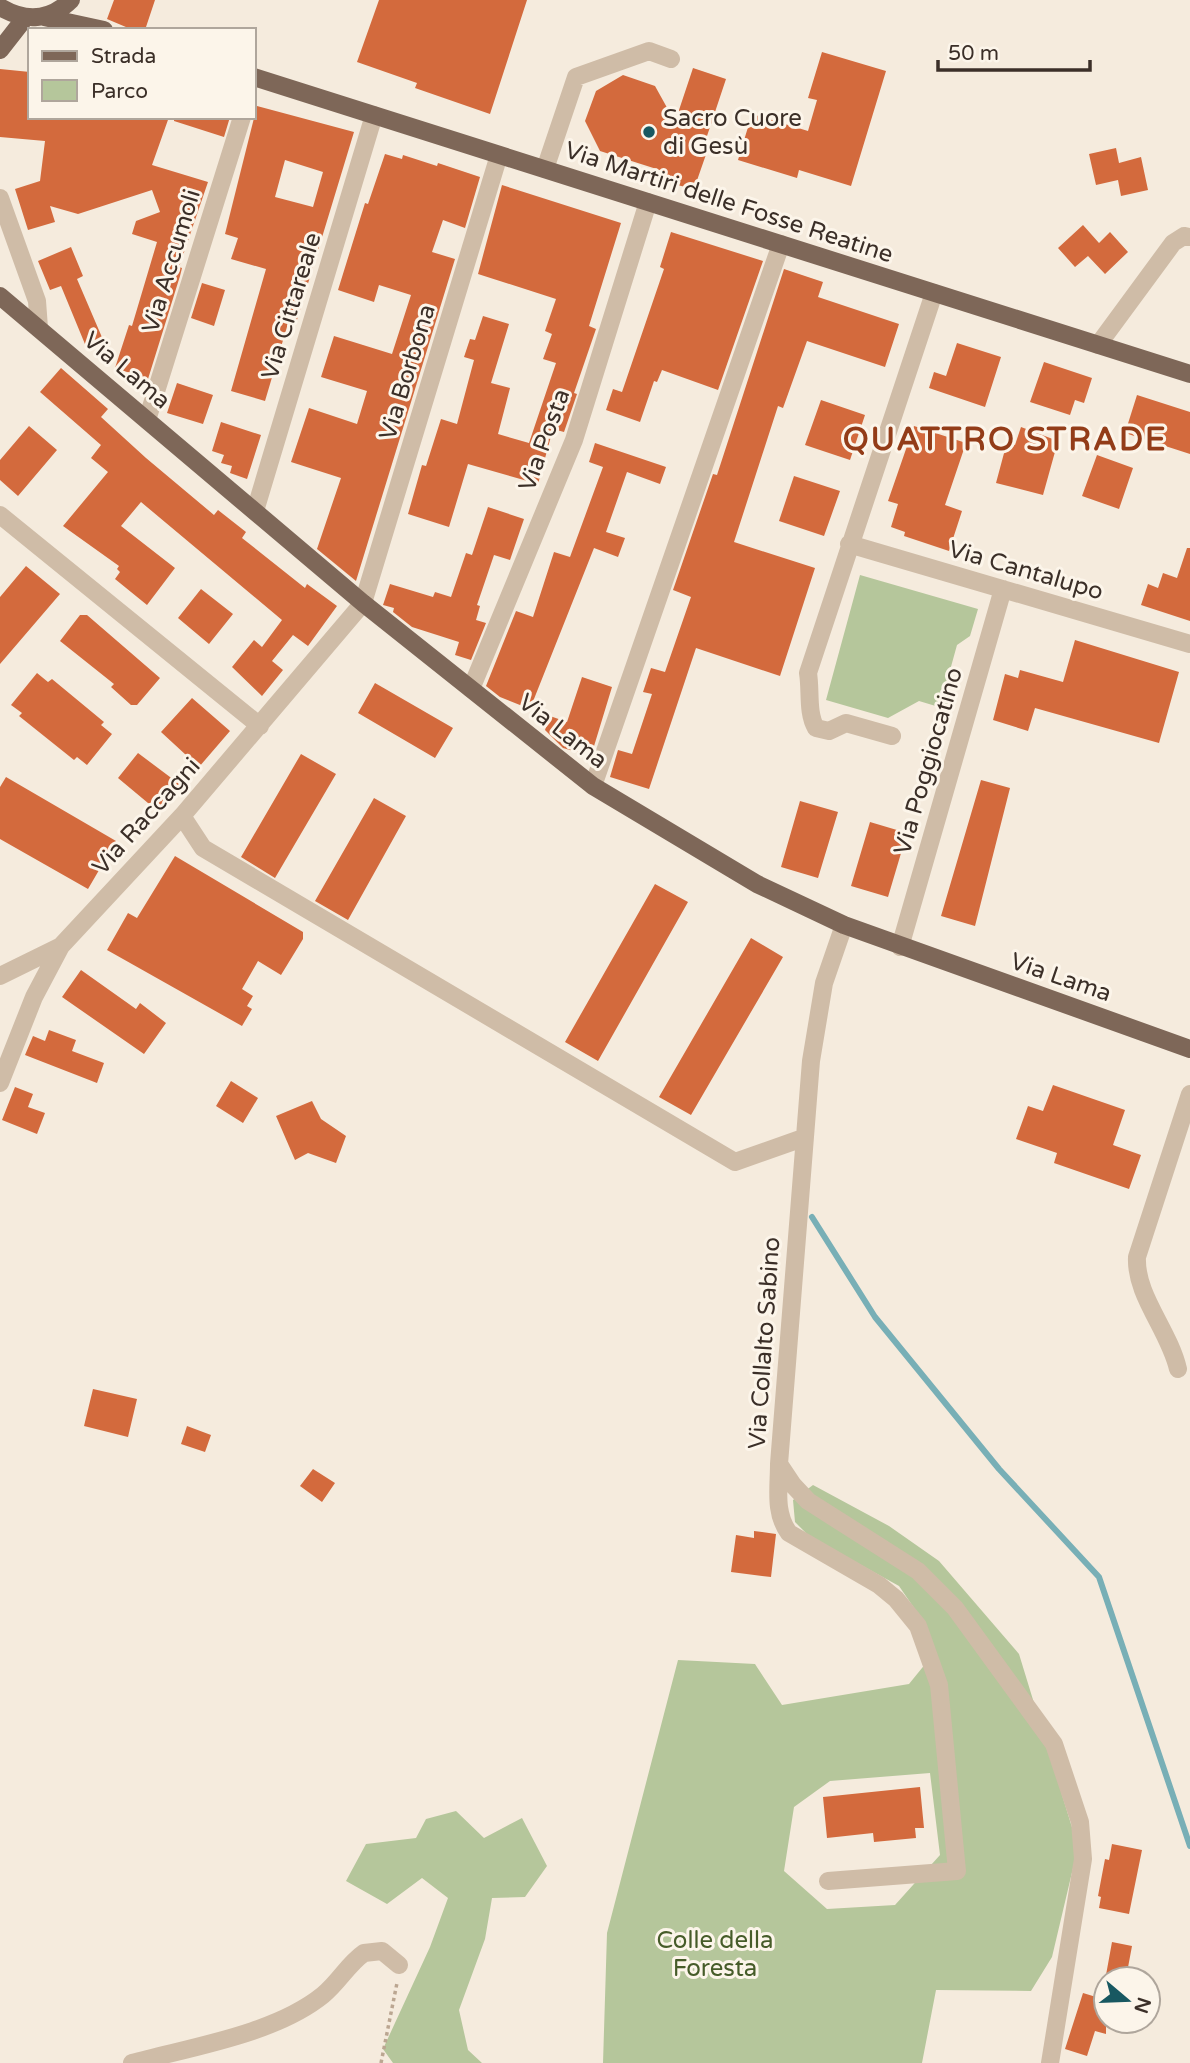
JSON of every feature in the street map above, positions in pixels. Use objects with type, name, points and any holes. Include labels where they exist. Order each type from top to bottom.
[{"type":"main road","points":[[44,17],[71,1],[99,28]]},
{"type":"main road","points":[[0,7],[25,18],[44,17],[95,28]]},
{"type":"main road","points":[[0,50],[25,18]]},
{"type":"main road","name":"Via Martiri delle Fosse Reatine","points":[[256,80],[1190,374]]},
{"type":"main road","name":"Via Lama","points":[[0,296],[363,603],[593,786],[757,884],[844,925],[1190,1049]]},
{"type":"street","points":[[545,169],[576,77],[649,51],[671,59]]},
{"type":"street","name":"Via Cittareale","points":[[256,512],[374,115]]},
{"type":"street","name":"Via Accumoli","points":[[147,420],[241,119]]},
{"type":"street","name":"Via Borbona","points":[[363,603],[499,155]]},
{"type":"street","points":[[0,198],[37,301],[39,328]]},
{"type":"street","name":"Via Posta","points":[[471,689],[573,440],[648,202]]},
{"type":"street","points":[[1098,345],[1173,243],[1184,236],[1190,237]]},
{"type":"street","points":[[593,786],[780,244]]},
{"type":"street","points":[[892,736],[846,723],[829,731],[816,729],[809,717],[812,697],[808,673],[934,293]]},
{"type":"street","points":[[0,515],[260,726]]},
{"type":"street","name":"Via Cantalupo","points":[[849,544],[1190,644]]},
{"type":"street","name":"Via Poggiocatino","points":[[900,947],[1003,589]]},
{"type":"street","name":"Via Raccagni","points":[[0,1083],[34,996],[61,946],[182,816],[363,603]]},
{"type":"street","points":[[182,816],[203,848],[735,1163],[803,1138]]},
{"type":"street","name":"Via Collalto Sabino","points":[[844,925],[824,983],[803,1138],[779,1464],[808,1501],[918,1571],[955,1608],[1054,1744],[1080,1822],[1083,1859],[1050,2063]]},
{"type":"street","points":[[0,976],[61,946]]},
{"type":"street","points":[[1178,1369],[1169,1338],[1139,1284],[1136,1270],[1137,1257],[1190,1094]]},
{"type":"street","points":[[779,1464],[778,1508],[782,1523],[789,1533],[896,1599],[922,1634],[939,1685],[957,1871],[828,1881]]},
{"type":"street","points":[[132,2063],[265,2026],[296,2012],[323,1995],[364,1953],[382,1951],[399,1965]]},
{"type":"path","points":[[382,2063],[392,2021],[399,1965]]},
{"type":"green space","points":[[860,575],[978,609],[970,636],[957,645],[944,692],[951,702],[949,710],[919,701],[888,718],[826,700]]},
{"type":"green space","name":"Colle della Foresta","points":[[813,1485],[889,1526],[939,1561],[1019,1654],[1078,1847],[1052,1957],[1031,1991],[936,1990],[922,2063],[603,2063],[607,1933],[678,1660],[755,1664],[782,1705],[909,1684],[935,1652],[923,1621],[899,1586],[810,1537],[795,1522],[793,1500]],"holes":[[[930,1773],[940,1855],[895,1905],[827,1909],[784,1871],[794,1807],[830,1781]]]},
{"type":"green space","points":[[456,1811],[484,1838],[522,1818],[547,1866],[525,1897],[492,1898],[485,1939],[459,2010],[468,2050],[482,2063],[393,2063],[383,2049],[430,1947],[448,1898],[422,1878],[387,1904],[346,1881],[366,1844],[416,1838],[426,1819]]},
{"type":"building","points":[[114,0],[155,0],[146,28],[128,28],[107,19]]},
{"type":"building","points":[[379,0],[527,0],[490,114],[415,88],[417,83],[357,62]]},
{"type":"building","points":[[822,52],[886,71],[851,186],[799,170],[797,178],[738,160],[752,114],[808,131],[817,100],[808,98]]},
{"type":"building","name":"Sacro Cuore di Gesù","points":[[693,68],[726,79],[705,142],[710,143],[694,189],[660,181],[666,172],[600,151],[585,121],[596,91],[623,75],[655,86],[675,122]]},
{"type":"building","points":[[0,69],[28,72],[28,119],[168,119],[152,165],[208,182],[179,267],[182,268],[180,276],[148,379],[115,368],[129,325],[132,326],[157,242],[132,234],[136,221],[160,212],[152,190],[78,214],[50,206],[55,222],[28,230],[15,189],[40,181],[45,141],[0,137]]},
{"type":"building","points":[[257,106],[354,132],[296,323],[289,320],[265,401],[231,391],[266,269],[231,259],[238,238],[225,234],[254,119],[256,119]],"holes":[[[285,160],[323,172],[313,207],[275,197]]]},
{"type":"building","points":[[174,119],[229,119],[224,137]]},
{"type":"building","points":[[1116,148],[1119,163],[1141,157],[1148,190],[1121,196],[1118,180],[1096,185],[1089,154]]},
{"type":"building","points":[[385,154],[402,159],[403,155],[437,166],[438,163],[480,177],[465,228],[443,220],[432,252],[455,259],[356,581],[317,549],[341,478],[291,462],[309,408],[357,424],[367,391],[321,377],[334,336],[392,354],[411,295],[379,285],[374,302],[338,290],[365,203],[368,204]]},
{"type":"building","points":[[502,185],[621,223],[589,326],[596,329],[574,393],[577,394],[564,432],[553,429],[538,484],[468,464],[449,527],[408,514],[422,465],[426,466],[441,419],[457,424],[474,360],[464,357],[470,339],[475,340],[483,316],[509,324],[491,383],[510,388],[498,434],[529,443],[556,363],[543,359],[552,334],[545,331],[556,299],[478,274]]},
{"type":"building","points":[[1083,225],[1099,243],[1110,232],[1128,252],[1105,274],[1088,256],[1075,267],[1058,248]]},
{"type":"building","points":[[671,232],[763,261],[718,390],[662,370],[657,382],[654,381],[640,422],[606,410],[613,389],[622,392],[664,269],[660,267]]},
{"type":"building","points":[[71,247],[83,276],[77,279],[104,342],[87,349],[61,286],[50,290],[38,261]]},
{"type":"building","points":[[784,269],[823,282],[818,297],[899,324],[885,367],[807,341],[783,408],[778,406],[734,542],[815,568],[780,676],[696,648],[649,789],[610,777],[618,750],[632,754],[652,694],[643,692],[651,668],[665,672],[691,597],[673,590],[713,474],[717,475]]},
{"type":"building","points":[[202,283],[225,290],[214,326],[191,318]]},
{"type":"building","points":[[957,343],[1001,357],[985,407],[929,388],[934,372],[946,376]]},
{"type":"building","points":[[1044,362],[1092,378],[1084,403],[1075,400],[1070,415],[1030,402]]},
{"type":"building","points":[[61,368],[108,409],[101,417],[146,458],[214,515],[218,510],[246,532],[242,538],[305,588],[307,584],[337,606],[308,646],[293,635],[272,661],[283,670],[262,696],[232,667],[254,640],[262,647],[282,620],[141,502],[121,526],[175,568],[147,605],[115,579],[120,572],[117,569],[119,566],[63,526],[108,472],[91,458],[101,445],[40,392]]},
{"type":"building","points":[[177,383],[213,395],[203,424],[167,413]]},
{"type":"building","points":[[1137,395],[1190,412],[1190,454],[1125,433]]},
{"type":"building","points":[[821,400],[865,415],[850,460],[805,445]]},
{"type":"building","points":[[221,422],[261,435],[247,479],[230,473],[232,466],[221,463],[224,455],[212,451]]},
{"type":"building","points":[[29,426],[57,450],[18,496],[0,480],[0,460]]},
{"type":"building","points":[[914,426],[966,443],[945,505],[962,511],[949,551],[904,536],[905,532],[891,527],[898,504],[888,501]]},
{"type":"building","points":[[1021,427],[1058,441],[1043,495],[996,483],[1007,442],[1015,445]]},
{"type":"building","points":[[595,443],[666,467],[660,484],[627,472],[606,532],[625,538],[618,557],[594,548],[530,709],[500,697],[486,686],[516,611],[533,617],[554,552],[570,557],[603,467],[589,462]]},
{"type":"building","points":[[1097,455],[1133,468],[1119,509],[1082,496]]},
{"type":"building","points":[[794,476],[840,491],[824,536],[779,521]]},
{"type":"building","points":[[488,507],[524,519],[510,560],[494,555],[477,605],[480,606],[476,620],[486,623],[471,660],[455,655],[459,642],[412,627],[393,612],[394,608],[383,605],[390,584],[433,597],[435,592],[451,597],[466,553],[472,555]]},
{"type":"building","points":[[1187,548],[1190,548],[1190,621],[1141,605],[1148,584],[1158,588],[1163,573],[1177,578]]},
{"type":"building","points":[[26,566],[60,594],[0,664],[0,597]]},
{"type":"building","points":[[201,589],[233,614],[209,644],[178,618]]},
{"type":"building","points":[[80,615],[87,615],[160,678],[137,705],[131,705],[111,687],[114,684],[60,641]]},
{"type":"building","points":[[1075,640],[1179,672],[1159,743],[1035,708],[1028,731],[993,720],[1005,674],[1018,678],[1020,670],[1063,682]]},
{"type":"building","points":[[37,673],[48,682],[52,679],[104,722],[101,725],[112,734],[87,765],[77,757],[74,760],[19,716],[22,713],[11,705]]},
{"type":"building","points":[[582,677],[612,687],[591,756],[563,748],[545,730],[550,716],[567,722]]},
{"type":"building","points":[[375,683],[453,728],[435,758],[358,713]]},
{"type":"building","points":[[192,698],[230,731],[199,767],[161,732]]},
{"type":"building","points":[[138,753],[182,786],[160,813],[118,778]]},
{"type":"building","points":[[301,754],[336,774],[275,878],[241,857]]},
{"type":"building","points":[[6,777],[116,841],[88,889],[0,839],[0,787]]},
{"type":"building","points":[[981,780],[1010,788],[975,926],[941,916]]},
{"type":"building","points":[[374,798],[406,816],[348,920],[315,901]]},
{"type":"building","points":[[800,801],[838,812],[818,878],[781,867]]},
{"type":"building","points":[[870,822],[907,833],[888,897],[851,886]]},
{"type":"building","points":[[175,856],[303,932],[303,939],[281,975],[258,961],[242,989],[253,996],[247,1006],[252,1009],[242,1026],[107,950],[128,913],[137,918]]},
{"type":"building","points":[[655,884],[688,902],[598,1061],[565,1042]]},
{"type":"building","points":[[751,938],[783,957],[691,1115],[659,1097]]},
{"type":"building","points":[[81,970],[136,1009],[140,1003],[166,1023],[144,1054],[62,997]]},
{"type":"building","points":[[49,1030],[76,1040],[72,1051],[104,1063],[97,1083],[25,1055],[33,1036],[45,1041]]},
{"type":"building","points":[[231,1081],[258,1098],[243,1123],[216,1106]]},
{"type":"building","points":[[1053,1085],[1125,1110],[1113,1145],[1141,1155],[1129,1189],[1054,1163],[1057,1153],[1016,1139],[1028,1106],[1043,1111]]},
{"type":"building","points":[[15,1087],[33,1094],[28,1107],[45,1113],[37,1134],[2,1120]]},
{"type":"building","points":[[312,1101],[321,1119],[346,1136],[336,1163],[308,1153],[295,1160],[276,1116]]},
{"type":"building","points":[[93,1389],[137,1399],[128,1437],[84,1426]]},
{"type":"building","points":[[187,1426],[211,1435],[205,1452],[181,1444]]},
{"type":"building","points":[[313,1469],[335,1483],[322,1502],[300,1486]]},
{"type":"building","points":[[754,1531],[776,1534],[771,1577],[731,1572],[736,1535],[754,1538]]},
{"type":"building","points":[[920,1787],[924,1828],[915,1828],[916,1838],[874,1842],[873,1833],[827,1838],[823,1797]]},
{"type":"building","points":[[1112,1844],[1142,1850],[1129,1914],[1099,1908],[1101,1897],[1098,1896],[1105,1859],[1109,1860]]},
{"type":"building","points":[[1112,1942],[1132,1946],[1128,1965],[1108,1965]]},
{"type":"building","points":[[1083,1993],[1092,1996],[1094,2035],[1087,2056],[1065,2049]]},
{"type":"waterway","points":[[812,1217],[875,1317],[999,1469],[1099,1577],[1190,1846]]},
{"type":"place","name":"Sacro Cuore di Gesù","points":[[649,132]]},
{"type":"district","name":"QUATTRO STRADE","points":[[1005,439]]}]
